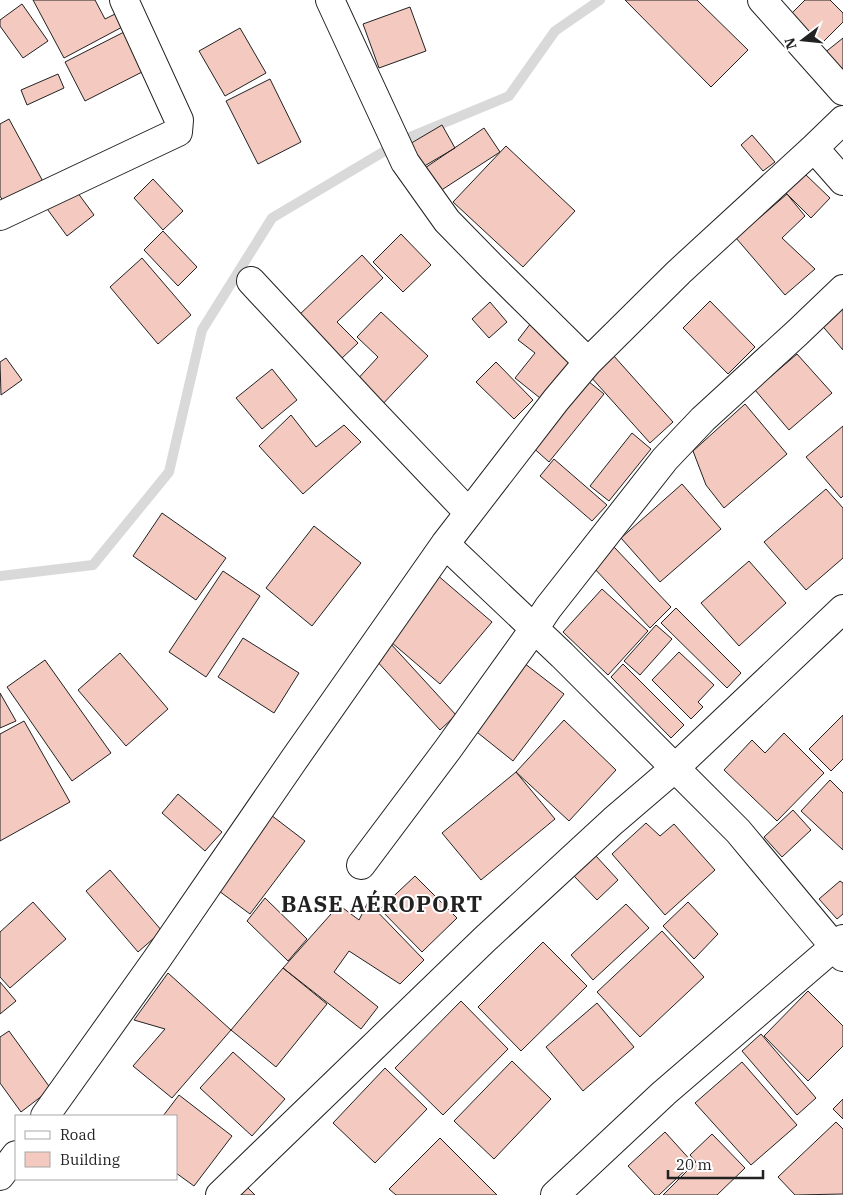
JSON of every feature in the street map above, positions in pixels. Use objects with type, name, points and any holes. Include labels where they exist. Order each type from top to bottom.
[{"type":"street","points":[[0,216],[178,132],[179,120],[124,0]]},
{"type":"street","points":[[330,0],[405,162],[447,221],[588,362]]},
{"type":"street","points":[[762,0],[843,91]]},
{"type":"street","points":[[46,1115],[157,959],[445,544],[556,400],[588,362],[679,272],[843,120]]},
{"type":"street","points":[[814,148],[843,181]]},
{"type":"street","points":[[251,281],[469,513]]},
{"type":"street","points":[[362,864],[448,749],[548,608],[665,459],[703,419],[843,289]]},
{"type":"street","points":[[445,544],[676,767],[738,831],[840,948],[664,1093],[555,1195]]},
{"type":"street","points":[[220,1195],[484,939],[613,821],[676,767],[843,609]]},
{"type":"street","points":[[0,1176],[15,1156]]},
{"type":"building","points":[[33,0],[95,0],[105,19],[119,12],[126,25],[64,58]]},
{"type":"building","points":[[625,0],[697,0],[748,50],[711,87]]},
{"type":"building","points":[[805,0],[830,0],[843,13],[843,22],[815,50],[786,19]]},
{"type":"building","points":[[22,4],[48,41],[23,58],[0,26],[0,20]]},
{"type":"building","points":[[410,7],[426,51],[379,68],[363,24]]},
{"type":"building","points":[[240,28],[266,73],[225,96],[199,51]]},
{"type":"building","points":[[126,31],[146,70],[85,101],[65,62]]},
{"type":"building","points":[[843,38],[843,77],[823,54]]},
{"type":"building","points":[[58,74],[64,88],[27,105],[21,90]]},
{"type":"building","points":[[270,79],[301,142],[258,164],[226,101]]},
{"type":"building","points":[[9,119],[46,187],[7,208],[0,196],[0,124]]},
{"type":"building","points":[[442,125],[455,148],[421,168],[408,145]]},
{"type":"building","points":[[484,128],[500,152],[437,193],[422,170]]},
{"type":"building","points":[[752,135],[775,162],[763,171],[741,145]]},
{"type":"building","points":[[506,146],[575,211],[523,267],[453,202]]},
{"type":"building","points":[[805,174],[830,198],[811,218],[786,193]]},
{"type":"building","points":[[153,179],[183,211],[163,230],[134,198]]},
{"type":"building","points":[[72,185],[94,215],[67,236],[45,206]]},
{"type":"building","points":[[787,194],[805,216],[782,238],[815,269],[785,295],[736,238]]},
{"type":"building","points":[[163,231],[197,267],[178,286],[144,250]]},
{"type":"building","points":[[401,234],[431,265],[403,292],[373,262]]},
{"type":"building","points":[[362,255],[383,278],[337,322],[358,343],[340,360],[298,316]]},
{"type":"building","points":[[142,258],[191,315],[158,344],[110,287]]},
{"type":"building","points":[[710,301],[755,347],[728,374],[683,328]]},
{"type":"building","points":[[490,302],[507,322],[489,338],[472,319]]},
{"type":"building","points":[[843,302],[843,350],[819,322]]},
{"type":"building","points":[[381,312],[428,356],[379,408],[354,383],[378,357],[357,337]]},
{"type":"building","points":[[531,323],[577,360],[545,402],[515,378],[535,353],[518,340]]},
{"type":"building","points":[[797,354],[832,393],[789,430],[755,390]]},
{"type":"building","points":[[613,355],[673,422],[650,443],[590,376]]},
{"type":"building","points":[[6,358],[22,380],[1,395],[0,362]]},
{"type":"building","points":[[496,362],[533,400],[514,419],[476,382]]},
{"type":"building","points":[[272,369],[297,400],[262,429],[236,398]]},
{"type":"building","points":[[583,377],[604,394],[549,462],[529,444]]},
{"type":"building","points":[[745,404],[787,454],[724,508],[706,485],[693,451]]},
{"type":"building","points":[[291,415],[316,447],[344,425],[361,442],[303,494],[259,446]]},
{"type":"building","points":[[843,426],[843,496],[841,498],[806,457]]},
{"type":"building","points":[[632,433],[651,449],[609,501],[590,486]]},
{"type":"building","points":[[554,459],[607,505],[592,521],[540,476]]},
{"type":"building","points":[[682,484],[721,529],[660,582],[621,538]]},
{"type":"building","points":[[826,489],[843,508],[843,558],[806,590],[764,542]]},
{"type":"building","points":[[162,513],[226,558],[196,600],[133,556]]},
{"type":"building","points":[[314,526],[361,563],[312,626],[266,588]]},
{"type":"building","points":[[614,547],[671,607],[650,628],[593,567]]},
{"type":"building","points":[[749,561],[786,603],[739,646],[701,603]]},
{"type":"building","points":[[223,571],[260,596],[206,677],[169,652]]},
{"type":"building","points":[[436,574],[492,622],[440,684],[384,636]]},
{"type":"building","points":[[602,589],[648,631],[608,675],[563,632]]},
{"type":"building","points":[[676,608],[741,673],[727,688],[661,623]]},
{"type":"building","points":[[656,625],[672,639],[640,675],[624,661]]},
{"type":"building","points":[[243,638],[299,673],[274,713],[218,677]]},
{"type":"building","points":[[390,643],[456,715],[440,730],[374,658]]},
{"type":"building","points":[[679,652],[714,685],[698,702],[703,707],[691,719],[652,680]]},
{"type":"building","points":[[120,653],[168,709],[126,746],[78,690]]},
{"type":"building","points":[[45,660],[111,753],[72,781],[7,687]]},
{"type":"building","points":[[524,663],[564,694],[513,761],[473,729]]},
{"type":"building","points":[[623,664],[684,725],[671,738],[611,677]]},
{"type":"building","points":[[0,693],[16,721],[0,728]]},
{"type":"building","points":[[843,715],[843,759],[831,771],[809,749]]},
{"type":"building","points":[[564,720],[616,770],[569,821],[516,772]]},
{"type":"building","points":[[24,721],[70,802],[0,841],[0,734]]},
{"type":"building","points":[[784,733],[824,773],[777,821],[724,770],[752,740],[765,753]]},
{"type":"building","points":[[516,772],[555,819],[481,880],[442,833]]},
{"type":"building","points":[[830,780],[843,793],[843,850],[801,811]]},
{"type":"building","points":[[178,794],[222,832],[205,851],[162,813]]},
{"type":"building","points":[[793,810],[811,830],[782,857],[764,837]]},
{"type":"building","points":[[271,815],[305,841],[250,914],[215,888]]},
{"type":"building","points":[[646,823],[660,836],[674,824],[715,870],[665,915],[612,854]]},
{"type":"building","points":[[596,856],[618,880],[597,900],[574,876]]},
{"type":"building","points":[[110,870],[162,931],[138,952],[86,891]]},
{"type":"building","points":[[415,876],[457,918],[422,952],[380,909]]},
{"type":"building","points":[[840,881],[843,883],[843,914],[837,919],[819,899]]},
{"type":"building","points":[[265,898],[307,939],[288,961],[247,921]]},
{"type":"building","points":[[33,902],[66,939],[10,988],[0,977],[0,932]]},
{"type":"building","points":[[368,902],[424,960],[400,984],[349,951],[334,972],[378,1007],[361,1029],[283,968],[339,905],[359,920]]},
{"type":"building","points":[[688,902],[718,934],[694,959],[663,926]]},
{"type":"building","points":[[626,904],[649,928],[593,980],[571,955]]},
{"type":"building","points":[[662,931],[704,977],[640,1037],[597,992]]},
{"type":"building","points":[[543,942],[587,986],[521,1051],[478,1007]]},
{"type":"building","points":[[283,968],[327,1004],[276,1067],[231,1030]]},
{"type":"building","points":[[168,973],[231,1030],[172,1098],[133,1066],[165,1029],[134,1020]]},
{"type":"building","points":[[0,982],[16,1001],[0,1014]]},
{"type":"building","points":[[808,991],[843,1026],[843,1046],[808,1081],[764,1036]]},
{"type":"building","points":[[461,1001],[508,1049],[443,1115],[395,1068]]},
{"type":"building","points":[[597,1003],[634,1047],[583,1091],[546,1047]]},
{"type":"building","points":[[9,1031],[51,1089],[21,1112],[0,1083],[0,1037]]},
{"type":"building","points":[[761,1034],[816,1098],[797,1115],[742,1051]]},
{"type":"building","points":[[233,1052],[285,1099],[252,1136],[200,1088]]},
{"type":"building","points":[[512,1061],[551,1099],[494,1159],[454,1121]]},
{"type":"building","points":[[742,1062],[797,1125],[751,1165],[695,1103]]},
{"type":"building","points":[[385,1068],[427,1109],[375,1163],[333,1123]]},
{"type":"building","points":[[179,1095],[232,1136],[194,1186],[178,1174],[178,1115],[164,1115]]},
{"type":"building","points":[[843,1099],[843,1119],[833,1109]]},
{"type":"building","points":[[836,1122],[843,1129],[843,1194],[795,1195],[778,1177]]},
{"type":"building","points":[[665,1132],[693,1163],[659,1195],[655,1195],[628,1166]]},
{"type":"building","points":[[712,1134],[745,1168],[717,1195],[663,1195],[696,1162],[690,1155]]},
{"type":"building","points":[[440,1138],[497,1195],[396,1195],[389,1189]]},
{"type":"building","points":[[245,1185],[255,1195],[234,1195]]},
{"type":"waterway","points":[[0,576],[93,565],[169,472],[202,330],[272,218],[405,139],[509,96],[555,31],[600,0]]},
{"type":"district","name":"BASE AÉROPORT","points":[[382,903]]}]
